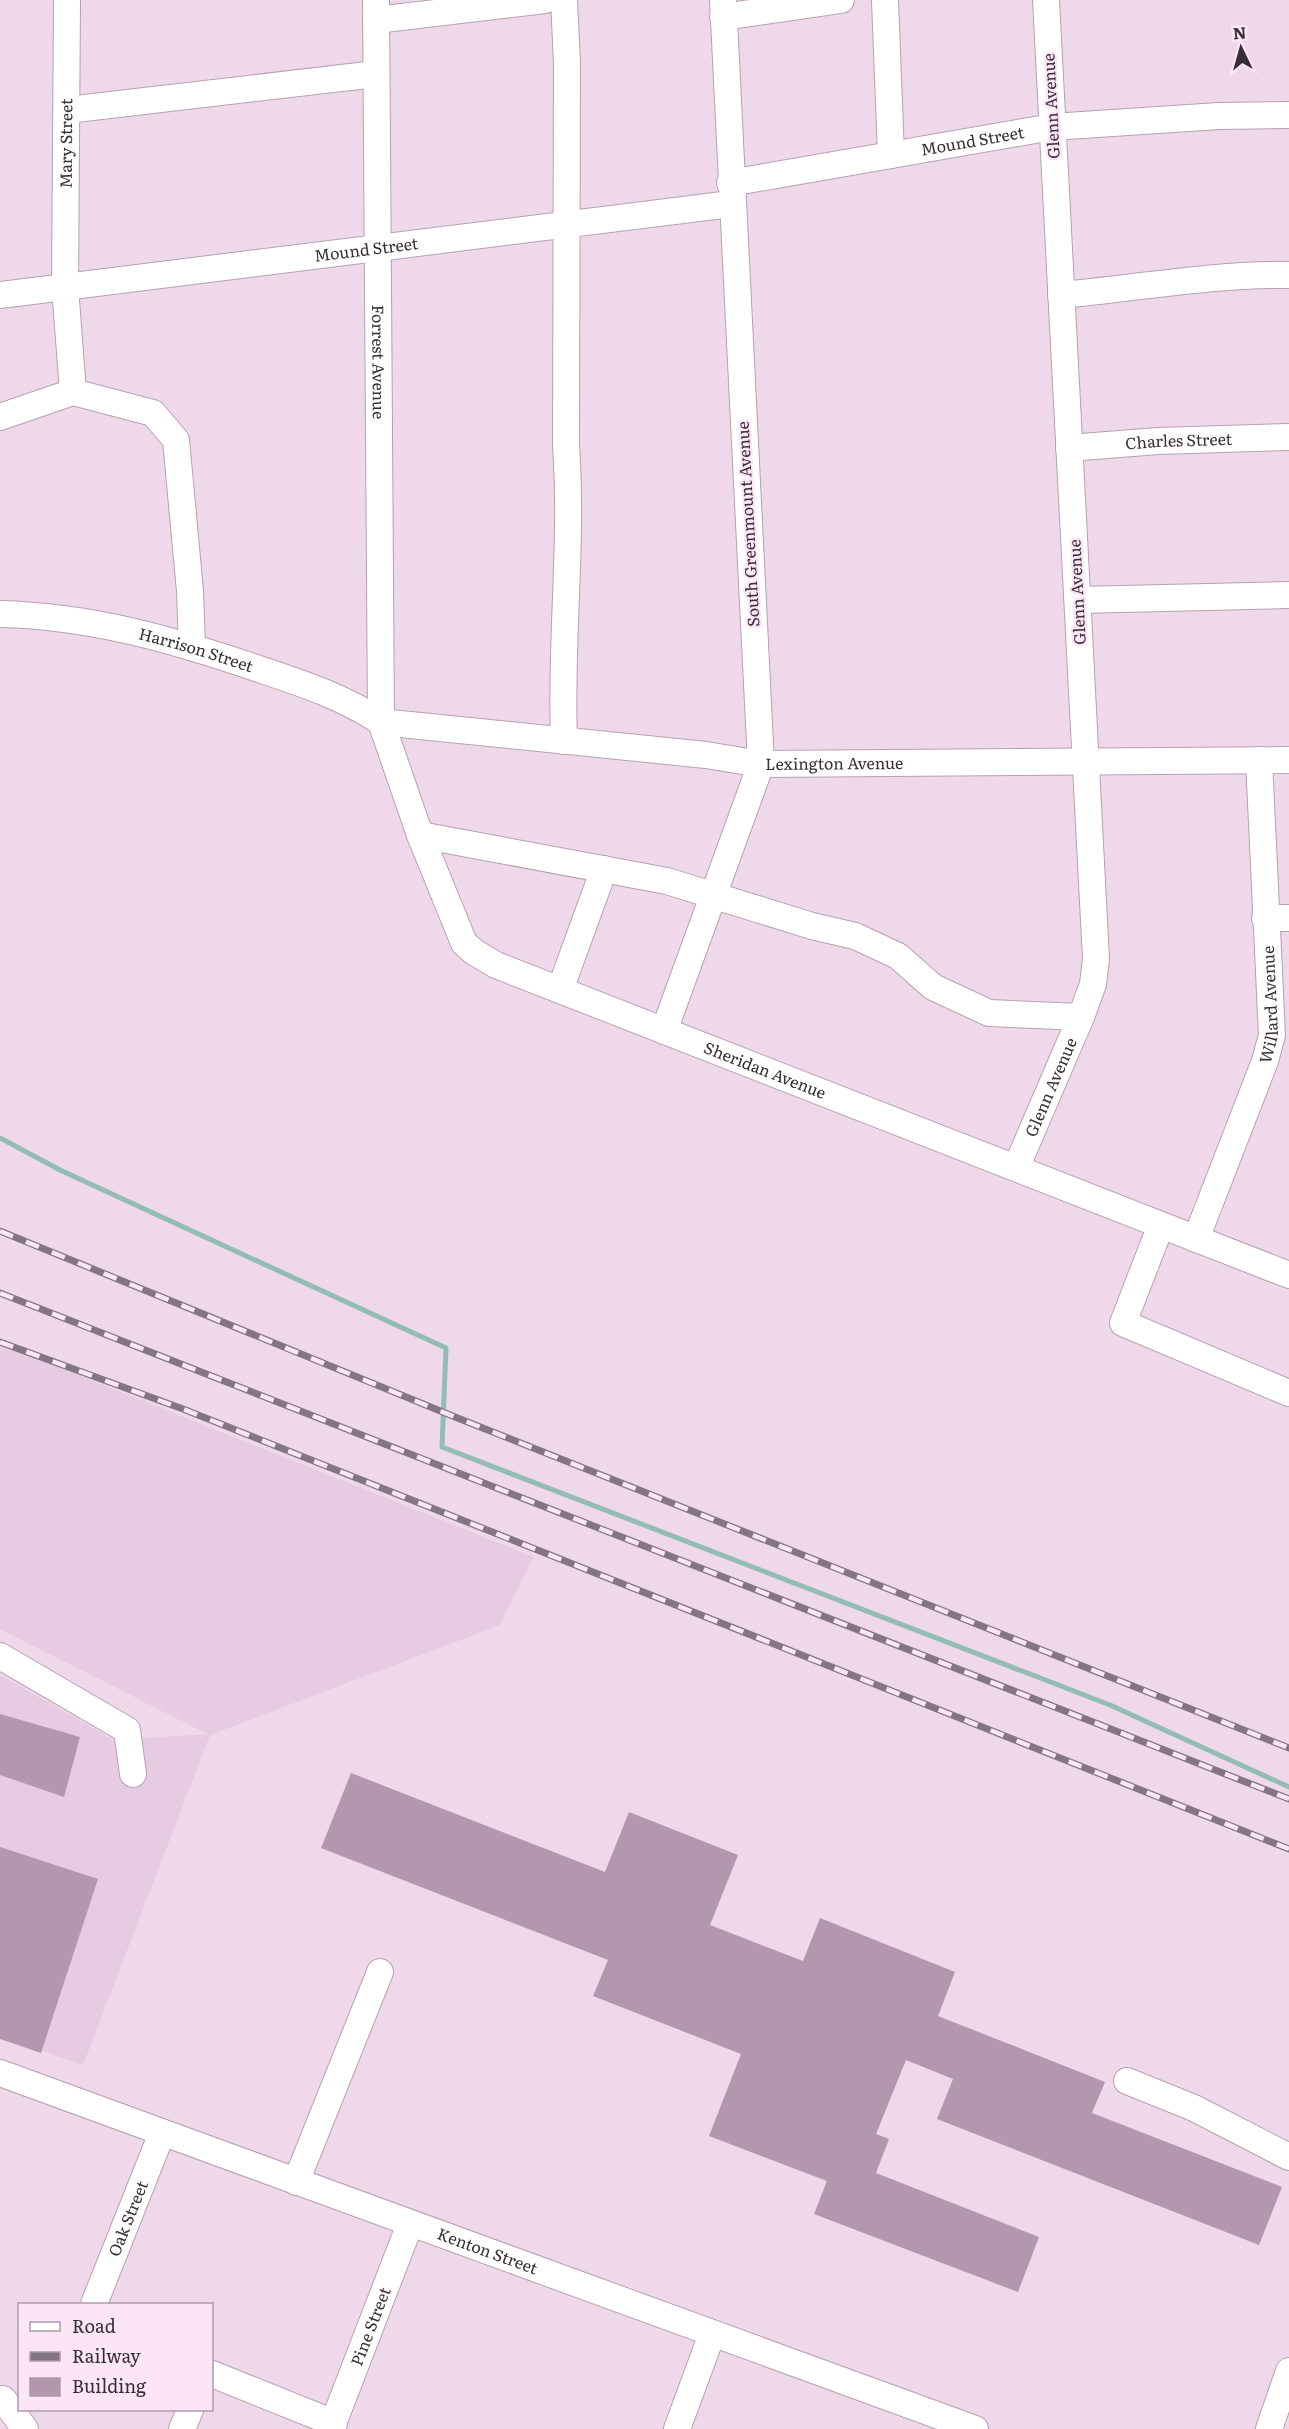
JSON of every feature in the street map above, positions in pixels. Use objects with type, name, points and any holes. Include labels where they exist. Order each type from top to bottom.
[{"type":"street","name":"Mary Street","points":[[67,0],[66,287],[73,392]]},
{"type":"street","points":[[376,10],[545,0]]},
{"type":"street","points":[[564,0],[567,29],[566,446],[570,506],[562,686],[564,741]]},
{"type":"street","points":[[723,9],[841,0]]},
{"type":"street","points":[[885,0],[891,155]]},
{"type":"street","name":"Glenn Avenue","points":[[1016,1168],[1081,1017],[1093,984],[1096,959],[1046,0]]},
{"type":"street","name":"South Greenmount Avenue","points":[[664,1030],[761,764],[723,9]]},
{"type":"street","name":"Forrest Avenue","points":[[376,10],[381,722]]},
{"type":"street","points":[[67,110],[376,74]]},
{"type":"street","name":"Mound Street","points":[[0,295],[566,225],[731,194],[891,155],[1052,127],[1220,116],[1289,115]]},
{"type":"street","points":[[1061,295],[1181,283],[1210,276],[1289,275]]},
{"type":"street","points":[[0,417],[73,392],[153,412],[176,441],[190,591],[192,647]]},
{"type":"street","name":"Charles Street","points":[[1069,448],[1158,441],[1289,437]]},
{"type":"street","points":[[1078,600],[1289,595]]},
{"type":"street","name":"Harrison Street","points":[[0,614],[87,620],[192,647],[311,687],[341,699],[381,722]]},
{"type":"street","name":"Lexington Avenue","points":[[381,722],[761,764],[1289,760]]},
{"type":"street","name":"Sheridan Avenue","points":[[381,722],[420,835],[464,943],[474,952],[496,965],[1289,1275]]},
{"type":"street","name":"Willard Avenue","points":[[1196,1239],[1265,1061],[1280,1039],[1277,918],[1259,760]]},
{"type":"street","points":[[420,835],[667,881],[812,926],[855,936],[898,956],[933,987],[988,1013],[1081,1017]]},
{"type":"street","points":[[560,990],[604,869]]},
{"type":"street","points":[[1161,1225],[1123,1323],[1289,1393]]},
{"type":"street","points":[[0,1656],[127,1730],[133,1774]]},
{"type":"street","points":[[296,2182],[380,1972]]},
{"type":"street","name":"Kenton Street","points":[[0,2073],[975,2429]]},
{"type":"street","points":[[1127,2081],[1194,2108],[1289,2157]]},
{"type":"street","name":"Oak Street","points":[[94,2303],[162,2133]]},
{"type":"street","name":"Pine Street","points":[[332,2426],[410,2224]]},
{"type":"street","points":[[677,2429],[712,2334]]},
{"type":"street","points":[[1269,2429],[1289,2371]]},
{"type":"street","points":[[213,2374],[332,2426]]},
{"type":"street","points":[[8,2396],[25,2429]]},
{"type":"street","points":[[182,2429],[189,2411]]},
{"type":"shaded area","points":[[0,1344],[534,1557],[500,1625],[210,1735],[83,2065],[0,2036],[0,1675],[114,1740],[208,1734],[0,1629]]},
{"type":"building","points":[[0,1714],[80,1737],[64,1797],[0,1775]]},
{"type":"building","points":[[351,1773],[605,1872],[629,1812],[738,1855],[710,1925],[803,1961],[820,1918],[955,1972],[938,2016],[1105,2082],[1092,2113],[1282,2187],[1259,2245],[937,2119],[953,2079],[906,2060],[876,2134],[889,2139],[876,2173],[1039,2237],[1018,2292],[814,2214],[827,2181],[709,2136],[741,2054],[593,1996],[608,1960],[321,1848]]},
{"type":"building","points":[[0,1847],[98,1879],[41,2053],[0,2039]]},
{"type":"waterway","points":[[0,1138],[60,1170],[446,1348],[442,1447],[1110,1705],[1289,1787]]},
{"type":"railway","points":[[0,1231],[455,1417],[1289,1748]]},
{"type":"railway","points":[[0,1293],[1289,1799]]},
{"type":"railway","points":[[0,1342],[183,1409],[1289,1849]]}]
